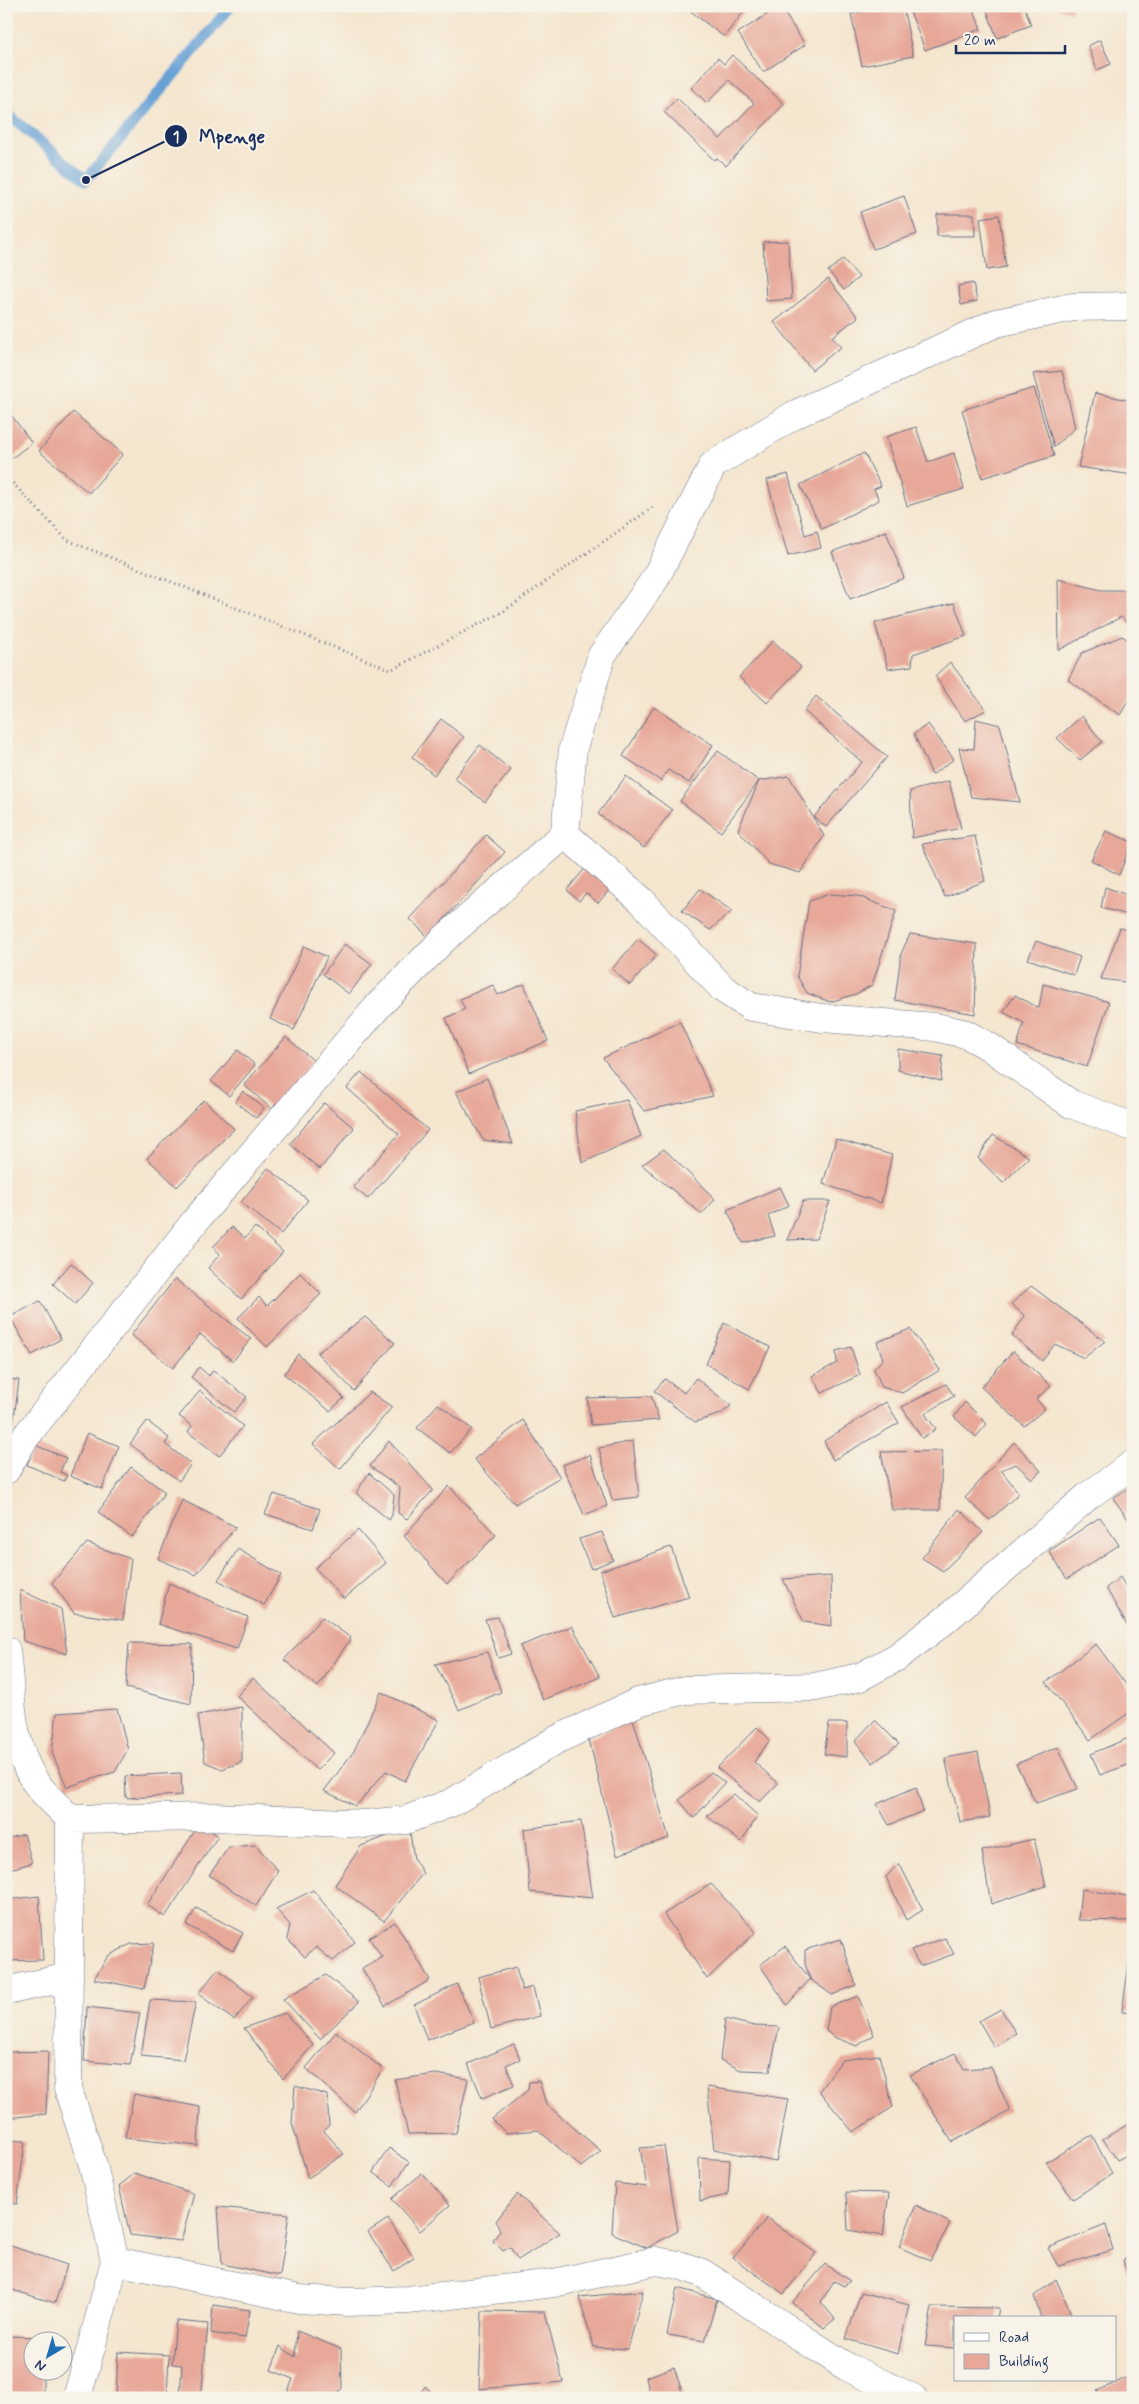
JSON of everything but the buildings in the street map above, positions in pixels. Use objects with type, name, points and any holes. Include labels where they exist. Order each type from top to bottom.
[{"type":"street","points":[[6,1470],[24,1439],[196,1220],[379,1005],[444,939],[565,834],[573,748],[602,654],[655,579],[713,465],[794,415],[996,323],[1073,307],[1133,306]]},
{"type":"street","points":[[565,834],[641,900],[723,989],[751,1007],[822,1018],[935,1027],[966,1034],[988,1046],[1071,1104],[1133,1127]]},
{"type":"street","points":[[70,1819],[215,1817],[366,1824],[406,1820],[453,1802],[556,1740],[638,1702],[685,1690],[814,1687],[860,1677],[898,1657],[944,1621],[1088,1496],[1133,1464]]},
{"type":"street","points":[[6,1650],[14,1723],[21,1752],[34,1780],[70,1819],[68,2089],[93,2165],[115,2261],[77,2398]]},
{"type":"street","points":[[6,1991],[69,1977]]},
{"type":"street","points":[[115,2261],[299,2299],[348,2302],[408,2300],[554,2283],[656,2261],[679,2265],[702,2273],[847,2367],[914,2398]]},
{"type":"path","points":[[6,476],[67,540],[391,670],[504,611],[657,504]]},
{"type":"waterway","points":[[6,113],[86,180],[231,6]]},
{"type":"place","name":"Mpenge","points":[[86,180]]}]
